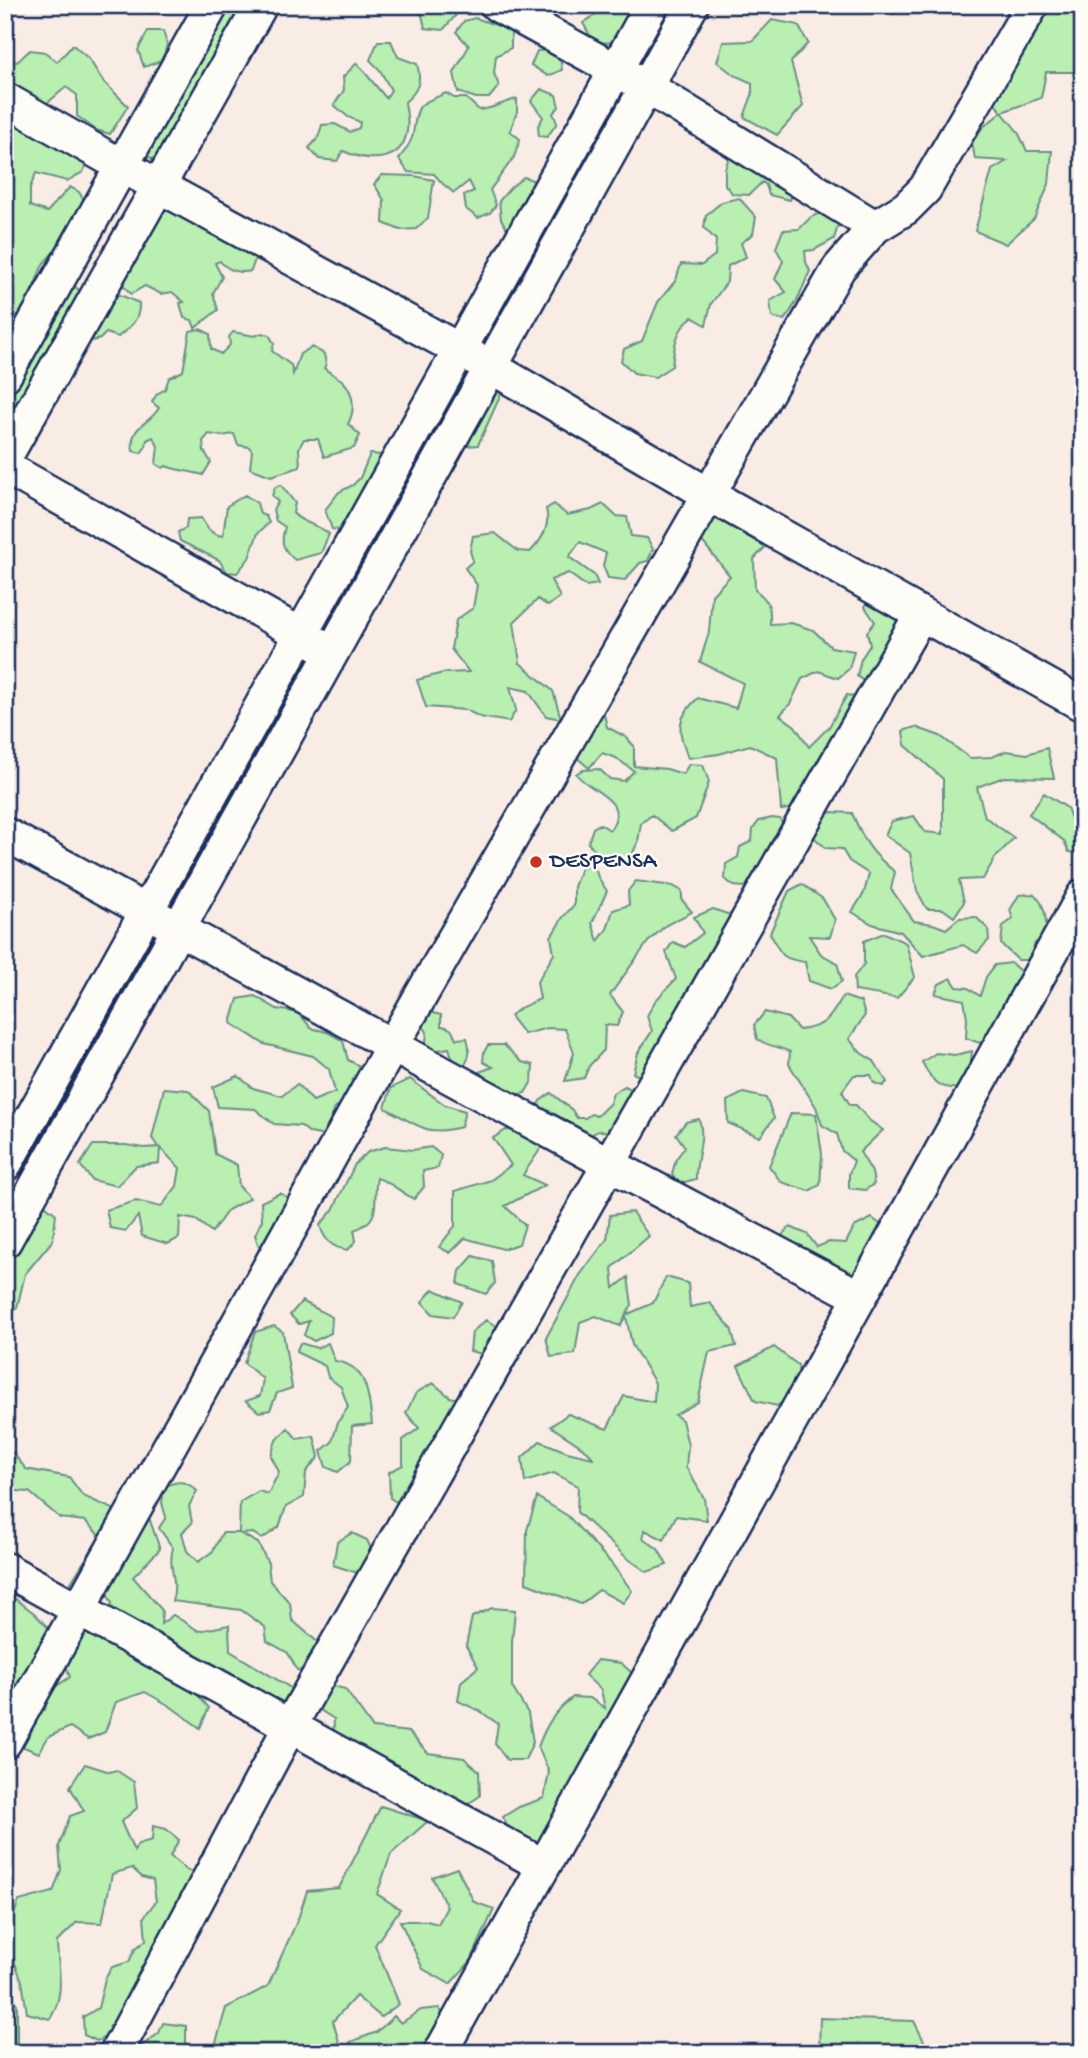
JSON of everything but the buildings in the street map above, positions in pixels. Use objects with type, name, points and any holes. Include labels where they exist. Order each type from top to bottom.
[{"type":"street","points":[[5,375],[212,5]]},
{"type":"street","points":[[5,458],[261,5]]},
{"type":"street","points":[[497,5],[647,87],[875,227]]},
{"type":"street","points":[[5,1165],[652,5]]},
{"type":"street","points":[[5,1241],[14,1205],[178,929],[692,5]]},
{"type":"street","points":[[5,1742],[392,1046],[839,268],[875,227],[906,208],[925,188],[1032,5]]},
{"type":"street","points":[[5,99],[122,166],[491,367],[708,494],[1083,705]]},
{"type":"street","points":[[5,467],[333,652]]},
{"type":"street","points":[[116,2053],[290,1726],[921,614]]},
{"type":"street","points":[[5,834],[609,1164],[860,1297]]},
{"type":"street","points":[[440,2053],[1083,897]]},
{"type":"street","points":[[5,1569],[544,1866]]},
{"type":"green space","points":[[217,5],[242,5],[239,22],[221,51],[210,62],[205,86],[178,144],[155,160],[143,154],[198,46],[215,33],[214,12]]},
{"type":"green space","points":[[406,5],[461,5],[462,8],[443,30],[425,28],[422,15]]},
{"type":"green space","points":[[610,5],[685,5],[642,58],[632,59],[619,42],[594,43],[583,23]]},
{"type":"green space","points":[[1035,5],[1083,5],[1083,72],[1046,72],[1041,98],[1002,112],[981,88]]},
{"type":"green space","points":[[475,18],[511,30],[511,48],[496,56],[494,73],[499,86],[489,98],[476,98],[458,92],[454,73],[469,46],[456,32],[464,21]]},
{"type":"green space","points":[[772,20],[798,25],[808,43],[791,62],[803,106],[777,135],[744,117],[752,95],[752,83],[734,75],[717,62],[723,42],[752,41]]},
{"type":"green space","points":[[148,31],[163,31],[167,44],[163,60],[144,67],[138,50]]},
{"type":"green space","points":[[378,41],[391,41],[398,57],[417,64],[418,85],[405,102],[408,124],[404,142],[398,150],[382,158],[363,157],[343,151],[337,161],[319,159],[309,148],[318,138],[322,125],[335,124],[350,132],[359,128],[360,122],[348,117],[334,105],[344,90],[343,77],[357,63],[386,98],[391,90],[380,70],[370,60]]},
{"type":"green space","points":[[73,45],[89,59],[103,81],[128,106],[110,134],[96,130],[77,116],[77,95],[66,87],[45,105],[5,88],[5,59],[17,62],[30,50],[45,52],[57,62]]},
{"type":"green space","points":[[551,50],[560,56],[562,70],[548,76],[531,65],[537,51]]},
{"type":"green space","points":[[541,89],[556,95],[559,107],[553,113],[557,123],[547,137],[539,136],[538,126],[543,117],[531,101]]},
{"type":"green space","points":[[446,93],[454,98],[466,98],[479,110],[517,99],[517,112],[510,131],[520,139],[514,157],[490,190],[496,205],[490,213],[478,218],[466,209],[464,195],[474,191],[469,181],[454,193],[434,174],[408,172],[399,159],[411,140],[420,106]]},
{"type":"green space","points":[[5,108],[91,156],[83,172],[67,181],[36,173],[30,188],[30,206],[47,212],[70,187],[79,192],[86,204],[72,219],[57,248],[43,264],[22,316],[5,313]]},
{"type":"green space","points":[[1002,112],[1018,132],[1027,151],[1052,151],[1049,184],[1034,219],[1006,244],[975,231],[992,170],[1007,161],[975,159],[972,142],[983,127]]},
{"type":"green space","points":[[731,151],[794,191],[790,200],[769,195],[762,182],[749,195],[733,194],[725,185],[725,169]]},
{"type":"green space","points":[[382,175],[434,180],[428,218],[416,229],[400,230],[383,223],[384,200],[374,184]]},
{"type":"green space","points":[[524,177],[538,182],[523,227],[507,229],[501,219],[499,201]]},
{"type":"green space","points":[[739,198],[756,217],[753,234],[741,243],[746,257],[728,266],[727,282],[711,304],[706,325],[692,317],[682,327],[672,366],[655,377],[634,373],[621,361],[624,349],[642,341],[658,302],[676,280],[681,264],[702,265],[715,255],[716,240],[704,228],[706,215],[722,202]]},
{"type":"green space","points":[[174,202],[259,248],[251,271],[238,272],[220,261],[215,263],[222,277],[213,293],[218,310],[195,328],[192,320],[184,318],[180,303],[184,302],[172,292],[161,294],[145,286],[131,294],[122,284],[150,215]]},
{"type":"green space","points":[[827,210],[841,215],[834,239],[814,250],[805,251],[810,271],[796,302],[784,320],[772,317],[770,301],[786,292],[775,279],[783,261],[776,248],[783,230],[799,229],[811,217]]},
{"type":"green space","points":[[70,282],[82,293],[5,436],[5,407],[10,405],[5,381],[30,367],[36,349]]},
{"type":"green space","points":[[113,292],[139,303],[136,319],[118,337],[106,333],[100,339],[82,343]]},
{"type":"green space","points":[[200,329],[210,334],[211,349],[221,354],[230,345],[229,337],[233,332],[255,336],[262,333],[269,335],[274,343],[272,351],[291,365],[293,374],[300,354],[312,347],[324,354],[324,368],[343,381],[352,397],[353,408],[348,424],[360,435],[354,448],[324,457],[318,439],[304,439],[299,448],[300,467],[271,476],[250,468],[252,451],[249,447],[238,445],[234,434],[209,434],[203,441],[204,451],[211,462],[203,475],[166,466],[163,468],[156,464],[158,446],[153,437],[147,440],[141,453],[133,451],[137,431],[159,408],[152,402],[157,394],[165,389],[169,378],[183,371],[190,331]]},
{"type":"green space","points":[[459,370],[502,392],[478,445],[456,447],[329,634],[318,632]]},
{"type":"green space","points":[[370,454],[381,455],[384,466],[355,522],[339,530],[332,529],[325,510],[339,492],[360,478]]},
{"type":"green space","points":[[281,485],[295,503],[293,513],[329,534],[321,553],[295,560],[285,549],[285,527],[276,521],[273,510],[278,502],[272,496],[275,487]]},
{"type":"green space","points":[[245,495],[257,503],[260,514],[266,516],[269,523],[258,533],[249,558],[237,573],[227,572],[219,560],[180,541],[178,532],[186,528],[187,519],[201,518],[209,530],[223,536],[227,506]]},
{"type":"green space","points":[[554,504],[567,515],[591,510],[603,504],[616,516],[627,517],[631,536],[647,538],[653,549],[648,561],[640,563],[625,580],[608,578],[603,566],[606,553],[580,542],[569,557],[594,575],[598,584],[586,586],[568,573],[551,580],[560,597],[548,606],[538,599],[514,622],[520,663],[553,691],[561,719],[546,716],[528,691],[510,687],[516,710],[509,722],[480,717],[466,710],[426,707],[417,680],[443,673],[469,672],[451,649],[456,620],[473,608],[477,585],[465,568],[473,561],[470,551],[473,536],[495,533],[518,551],[530,552],[544,532],[546,509]]},
{"type":"green space","points":[[715,519],[758,534],[769,543],[754,559],[755,590],[768,605],[770,624],[791,623],[813,630],[831,647],[854,651],[849,669],[838,678],[818,671],[802,679],[790,704],[780,715],[795,726],[809,747],[829,727],[847,695],[866,700],[803,807],[781,810],[777,758],[750,745],[719,754],[688,758],[681,732],[685,712],[698,698],[736,708],[743,683],[700,662],[709,632],[712,595],[730,576],[701,540]]},
{"type":"green space","points":[[872,592],[901,612],[906,641],[867,684],[857,676],[861,659],[870,645],[867,632],[875,622],[865,607]]},
{"type":"green space","points":[[602,706],[607,727],[626,737],[634,746],[634,766],[667,769],[683,774],[689,764],[703,765],[709,782],[696,818],[672,831],[652,815],[641,823],[638,842],[627,865],[605,859],[588,843],[593,828],[600,824],[610,830],[616,811],[607,798],[576,774],[582,770],[599,769],[610,779],[624,781],[634,771],[616,758],[602,753],[589,768],[574,755]]},
{"type":"green space","points":[[915,727],[940,736],[970,758],[992,757],[1006,751],[1027,754],[1047,748],[1054,778],[1004,777],[977,787],[985,817],[1014,838],[995,858],[983,879],[959,880],[964,902],[954,917],[943,909],[927,909],[917,891],[910,853],[885,835],[892,821],[914,816],[925,832],[943,834],[943,779],[905,745],[903,731]]},
{"type":"green space","points":[[1044,793],[1067,808],[1071,818],[1078,824],[1083,819],[1083,853],[1069,852],[1064,841],[1029,814]]},
{"type":"green space","points":[[831,812],[852,813],[869,846],[895,872],[891,889],[914,921],[946,929],[959,918],[976,917],[988,929],[989,940],[977,953],[963,945],[923,956],[901,932],[872,924],[852,912],[864,893],[869,874],[849,861],[842,849],[826,848],[810,834],[815,824]]},
{"type":"green space","points":[[780,819],[788,832],[756,888],[734,886],[725,879],[726,864],[738,857],[740,847],[752,841],[753,829],[759,821]]},
{"type":"green space","points":[[594,865],[607,891],[592,923],[598,941],[607,929],[613,910],[629,905],[628,891],[636,881],[673,886],[682,891],[682,900],[692,912],[666,925],[648,942],[610,995],[623,1012],[617,1026],[605,1025],[604,1050],[589,1066],[584,1078],[565,1081],[574,1053],[565,1029],[548,1028],[524,1034],[510,1016],[540,999],[537,982],[554,954],[551,937],[574,905],[574,887],[581,868]]},
{"type":"green space","points":[[802,884],[823,899],[835,920],[830,937],[809,936],[821,954],[837,963],[842,981],[831,989],[809,981],[805,962],[782,954],[770,933],[789,891]]},
{"type":"green space","points":[[1034,894],[1043,908],[1046,937],[1035,943],[1029,960],[1018,960],[1001,944],[1003,926],[1013,919],[1010,910],[1019,895]]},
{"type":"green space","points":[[713,909],[733,916],[691,1001],[668,1024],[667,1051],[643,1078],[633,1073],[638,1053],[652,1031],[647,1016],[655,1001],[676,979],[666,952],[673,942],[685,947],[703,933],[694,917]]},
{"type":"green space","points":[[884,933],[906,943],[915,977],[897,998],[855,991],[854,977],[864,964],[864,941]]},
{"type":"green space","points":[[1011,963],[1022,973],[1021,987],[1007,1001],[997,1029],[980,1043],[966,1038],[964,1000],[935,994],[939,984],[951,978],[957,987],[968,988],[980,996],[986,977],[995,965]]},
{"type":"green space","points":[[255,996],[277,1009],[299,1013],[311,1028],[327,1032],[343,1041],[348,1060],[362,1067],[358,1089],[334,1109],[325,1136],[310,1133],[301,1126],[274,1124],[255,1109],[218,1107],[213,1087],[238,1076],[253,1088],[282,1096],[297,1084],[313,1101],[335,1092],[329,1069],[313,1056],[264,1044],[231,1023],[238,999]]},
{"type":"green space","points":[[843,996],[861,1002],[865,1015],[849,1039],[861,1053],[874,1061],[887,1082],[883,1086],[874,1083],[871,1075],[854,1075],[842,1091],[850,1105],[856,1105],[869,1120],[883,1130],[860,1152],[872,1172],[874,1184],[865,1190],[849,1188],[849,1174],[854,1161],[842,1151],[837,1134],[822,1125],[816,1107],[789,1064],[790,1052],[757,1039],[754,1025],[765,1012],[788,1018],[799,1030],[815,1027],[830,1016]]},
{"type":"green space","points":[[429,1012],[441,1015],[441,1026],[451,1030],[456,1039],[467,1038],[469,1055],[461,1069],[454,1064],[449,1048],[428,1052],[427,1032],[419,1020]]},
{"type":"green space","points":[[488,1045],[504,1045],[522,1062],[533,1065],[532,1081],[525,1093],[512,1095],[473,1081],[476,1073],[493,1067],[483,1062]]},
{"type":"green space","points":[[972,1051],[968,1089],[939,1085],[922,1062],[936,1053],[955,1055]]},
{"type":"green space","points":[[410,1079],[445,1105],[465,1111],[461,1127],[429,1130],[385,1108],[391,1088]]},
{"type":"green space","points":[[625,1086],[638,1093],[616,1134],[599,1131],[585,1141],[531,1118],[540,1101],[551,1093],[572,1110],[577,1118],[585,1118],[591,1114],[597,1116],[610,1103],[613,1093]]},
{"type":"green space","points":[[164,1088],[188,1090],[209,1111],[215,1154],[237,1165],[239,1186],[250,1198],[228,1210],[212,1232],[196,1220],[180,1217],[179,1238],[168,1244],[142,1236],[138,1216],[126,1231],[110,1228],[106,1210],[136,1201],[161,1207],[177,1186],[180,1168],[160,1148],[159,1163],[136,1166],[117,1186],[92,1180],[80,1165],[93,1145],[158,1147],[152,1138]]},
{"type":"green space","points":[[743,1093],[766,1098],[774,1118],[760,1137],[728,1123],[727,1101]]},
{"type":"green space","points":[[791,1113],[816,1114],[822,1154],[820,1185],[809,1191],[781,1182],[769,1166]]},
{"type":"green space","points":[[699,1119],[701,1141],[696,1179],[677,1184],[672,1174],[676,1159],[685,1147],[676,1134],[686,1122]]},
{"type":"green space","points":[[506,1130],[527,1131],[543,1145],[523,1175],[545,1185],[505,1206],[525,1225],[519,1244],[503,1249],[465,1238],[450,1253],[439,1247],[455,1226],[455,1191],[491,1180],[511,1165],[493,1138]]},
{"type":"green space","points":[[385,1147],[413,1150],[431,1147],[441,1155],[438,1168],[423,1171],[424,1187],[414,1199],[377,1178],[375,1208],[370,1221],[354,1230],[356,1241],[348,1250],[333,1245],[326,1239],[320,1225],[333,1210],[355,1164],[368,1152]]},
{"type":"green space","points":[[280,1193],[290,1199],[278,1251],[260,1250],[255,1235],[262,1220],[261,1202]]},
{"type":"green space","points":[[41,1202],[56,1214],[53,1240],[25,1274],[17,1308],[5,1317],[5,1268],[10,1246]]},
{"type":"green space","points":[[632,1212],[649,1236],[612,1268],[614,1288],[628,1277],[632,1305],[626,1315],[653,1303],[666,1277],[688,1283],[690,1307],[710,1303],[731,1328],[736,1346],[709,1352],[698,1402],[675,1415],[682,1420],[688,1445],[686,1467],[704,1498],[707,1520],[676,1516],[664,1540],[645,1530],[643,1538],[658,1549],[667,1565],[647,1572],[627,1558],[577,1512],[578,1486],[554,1473],[525,1482],[522,1458],[540,1441],[567,1452],[593,1458],[585,1449],[551,1426],[568,1414],[607,1429],[624,1396],[654,1402],[655,1383],[632,1345],[626,1316],[620,1326],[596,1316],[580,1322],[575,1354],[551,1357],[546,1338],[580,1275],[607,1239],[610,1215]]},
{"type":"green space","points":[[872,1218],[884,1227],[872,1262],[859,1264],[857,1276],[843,1281],[785,1246],[783,1234],[790,1227],[807,1234],[817,1247],[829,1242],[846,1243],[854,1227]]},
{"type":"green space","points":[[473,1256],[492,1261],[495,1283],[486,1294],[458,1284],[460,1271]]},
{"type":"green space","points":[[433,1289],[462,1302],[453,1317],[433,1314],[422,1302]]},
{"type":"green space","points":[[302,1301],[332,1317],[331,1333],[314,1341],[304,1335],[309,1321],[299,1324],[290,1315]]},
{"type":"green space","points":[[486,1320],[498,1327],[503,1340],[494,1357],[470,1351],[472,1332]]},
{"type":"green space","points":[[274,1326],[283,1332],[292,1388],[277,1393],[270,1410],[259,1412],[246,1401],[260,1396],[263,1379],[244,1363],[255,1332]]},
{"type":"green space","points":[[300,1343],[317,1348],[328,1343],[335,1361],[354,1369],[368,1393],[372,1424],[352,1426],[351,1461],[338,1472],[326,1467],[321,1451],[332,1442],[338,1422],[348,1407],[341,1387],[328,1377],[325,1366],[296,1352]]},
{"type":"green space","points":[[774,1347],[798,1365],[800,1389],[777,1406],[755,1401],[738,1366]]},
{"type":"green space","points":[[433,1383],[450,1397],[467,1401],[401,1505],[390,1498],[389,1472],[403,1465],[403,1440],[419,1428],[406,1413],[416,1393]]},
{"type":"green space","points":[[288,1428],[297,1439],[314,1436],[319,1457],[306,1472],[304,1497],[286,1507],[279,1527],[262,1539],[253,1533],[241,1534],[258,1543],[268,1563],[270,1581],[290,1603],[292,1620],[329,1652],[316,1671],[297,1670],[288,1653],[267,1641],[265,1627],[241,1610],[172,1601],[173,1548],[159,1528],[166,1517],[162,1503],[164,1487],[181,1482],[197,1491],[189,1506],[192,1523],[182,1533],[187,1551],[198,1562],[213,1551],[222,1533],[239,1533],[240,1502],[259,1491],[268,1494],[279,1472],[271,1456],[276,1440]]},
{"type":"green space","points":[[5,1448],[12,1452],[26,1469],[69,1477],[83,1496],[115,1510],[147,1512],[160,1549],[133,1577],[162,1610],[161,1624],[173,1615],[199,1631],[229,1625],[230,1651],[294,1690],[286,1719],[104,1616],[112,1603],[106,1592],[63,1595],[100,1536],[85,1521],[60,1518],[29,1492],[5,1490]]},
{"type":"green space","points":[[537,1497],[568,1516],[611,1563],[632,1591],[623,1603],[599,1590],[581,1604],[526,1583],[527,1530]]},
{"type":"green space","points":[[352,1533],[367,1540],[375,1558],[367,1576],[333,1565],[337,1542]]},
{"type":"green space","points":[[5,1591],[34,1613],[55,1635],[5,1748]]},
{"type":"green space","points":[[492,1608],[515,1610],[512,1687],[528,1713],[533,1742],[525,1760],[507,1760],[495,1744],[498,1724],[480,1711],[458,1701],[461,1682],[478,1667],[466,1646],[472,1617]]},
{"type":"green space","points":[[76,1630],[93,1630],[185,1680],[209,1708],[200,1728],[145,1692],[116,1702],[105,1732],[88,1739],[70,1727],[48,1737],[39,1753],[11,1742],[31,1709],[45,1710],[49,1691],[70,1677],[62,1655]]},
{"type":"green space","points":[[597,1660],[621,1663],[633,1674],[550,1843],[532,1845],[519,1842],[510,1833],[503,1817],[519,1807],[544,1798],[549,1772],[538,1747],[551,1719],[573,1697],[590,1698],[605,1708],[601,1690],[585,1675]]},
{"type":"green space","points":[[330,1685],[345,1689],[373,1728],[409,1732],[428,1753],[464,1758],[479,1771],[480,1796],[466,1805],[333,1741],[334,1719],[312,1705]]},
{"type":"green space","points":[[85,1764],[110,1772],[116,1770],[134,1782],[137,1808],[121,1822],[134,1851],[138,1844],[152,1840],[153,1826],[166,1829],[179,1840],[170,1856],[188,1871],[201,1871],[110,2035],[97,2041],[84,2035],[83,2017],[98,2008],[105,1979],[112,1967],[129,1962],[135,1949],[146,1940],[144,1917],[156,1901],[153,1880],[142,1877],[132,1868],[112,1874],[102,1923],[77,1922],[57,1942],[60,1991],[50,2019],[27,2013],[22,1981],[5,1938],[19,1901],[53,1892],[61,1870],[59,1846],[70,1816],[84,1811],[70,1787]]},
{"type":"green space","points":[[381,1806],[428,1821],[391,1854],[377,1894],[400,1909],[375,1945],[399,2004],[381,2017],[356,1996],[333,2021],[342,2053],[213,2053],[226,2008],[268,1986],[298,1919],[307,1891],[339,1888]]},
{"type":"green space","points":[[457,1868],[474,1902],[494,1909],[471,1961],[450,1984],[423,1969],[400,1921],[427,1921],[438,1924],[447,1907],[432,1877]]},
{"type":"green space","points":[[5,1988],[17,2004],[17,2053],[5,2053]]},
{"type":"green space","points":[[439,2008],[455,2032],[451,2053],[355,2053],[350,2042],[377,2032],[394,2016],[401,2023],[421,2010]]},
{"type":"green space","points":[[820,2018],[914,2021],[930,2053],[819,2053]]},
{"type":"green space","points":[[163,2023],[186,2026],[186,2053],[132,2053],[159,2033]]},
{"type":"place","name":"DESPENSA","points":[[536,862]]}]
